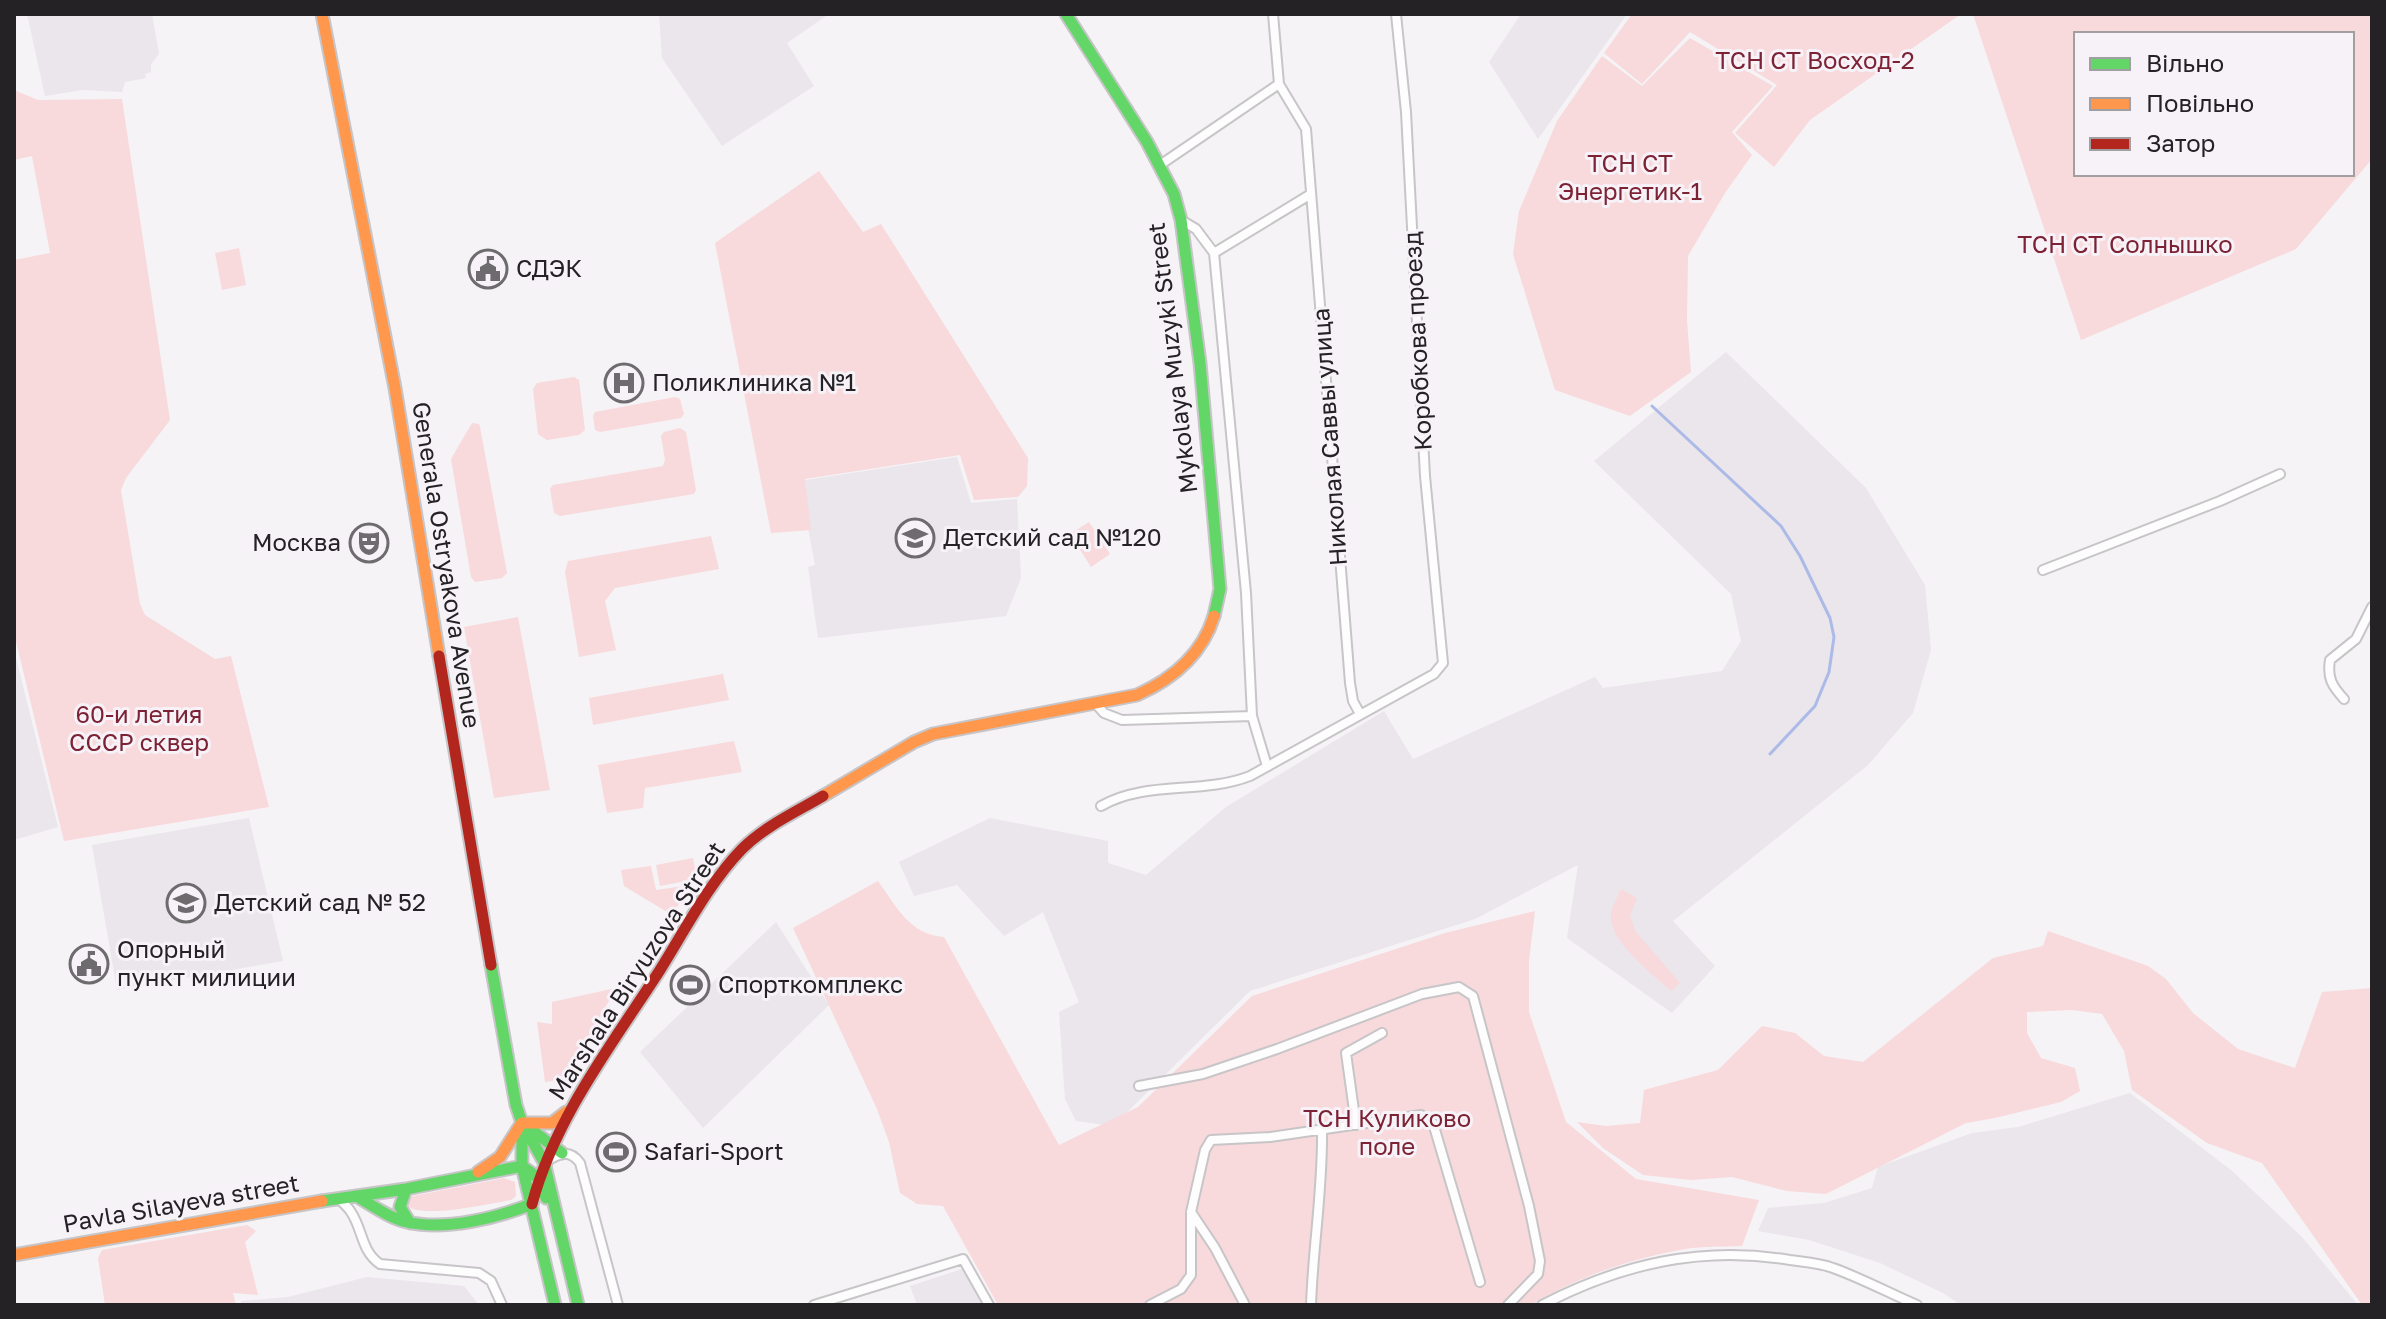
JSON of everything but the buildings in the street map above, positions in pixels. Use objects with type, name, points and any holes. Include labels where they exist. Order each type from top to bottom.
[{"type":"main road","name":"Generala Ostryakova Avenue","points":[[322,14],[386,340],[513,1090],[522,1123],[544,1162],[578,1305]]},
{"type":"main road","name":"Mykolaya Muzyki Street","points":[[1066,14],[1160,165],[1174,194],[1181,220],[1200,363],[1220,589],[1209,630]]},
{"type":"main road","name":"Marshala Biryuzova Street","points":[[532,1204],[544,1162],[557,1149],[559,1133],[580,1095],[729,864],[760,833],[914,742],[933,734],[1137,695],[1169,681],[1194,658],[1209,630]]},
{"type":"main road","points":[[522,1123],[542,1124],[560,1119],[580,1095]]},
{"type":"main road","name":"Generala Ostryakova Avenue","points":[[522,1123],[522,1166],[555,1305]]},
{"type":"main road","points":[[522,1123],[557,1149]]},
{"type":"main road","points":[[468,1178],[500,1157],[522,1123]]},
{"type":"main road","points":[[468,1178],[522,1166],[538,1178],[558,1229]]},
{"type":"main road","name":"Pavla Silayeva street","points":[[14,1255],[468,1178]]},
{"type":"main road","points":[[406,1189],[400,1197],[399,1208],[410,1223]]},
{"type":"main road","points":[[356,1196],[410,1223],[433,1224],[514,1213],[532,1204]]},
{"type":"street","points":[[1160,165],[1279,84],[1273,14]]},
{"type":"street","name":"Коробкова проезд","points":[[1360,714],[1434,674],[1443,663],[1425,476],[1406,112],[1396,14]]},
{"type":"street","name":"Николая Саввы улица","points":[[1279,84],[1306,129],[1349,670],[1353,701],[1360,714]]},
{"type":"street","points":[[1214,253],[1311,194]]},
{"type":"street","points":[[1181,220],[1196,229],[1214,253],[1246,593],[1252,716],[1267,766]]},
{"type":"street","points":[[2043,570],[2220,501],[2280,474]]},
{"type":"street","points":[[2344,699],[2327,675],[2330,660],[2356,639],[2372,607]]},
{"type":"street","points":[[1095,703],[1104,713],[1122,720],[1252,716]]},
{"type":"street","points":[[1101,806],[1119,796],[1139,791],[1205,788],[1233,783],[1360,714]]},
{"type":"street","points":[[1139,1086],[1203,1074],[1422,994],[1459,987],[1473,996],[1529,1206],[1540,1261],[1538,1274],[1508,1305]]},
{"type":"street","points":[[1356,1125],[1346,1053],[1382,1033]]},
{"type":"street","points":[[1150,1305],[1181,1289],[1191,1275],[1191,1212],[1205,1150],[1211,1140],[1270,1137],[1421,1115],[1433,1123],[1480,1282]]},
{"type":"street","points":[[1311,1305],[1313,1248],[1321,1206],[1322,1130]]},
{"type":"street","points":[[557,1149],[572,1155],[580,1163],[618,1305]]},
{"type":"street","points":[[338,1198],[350,1210],[360,1238],[380,1264],[479,1273],[491,1281],[502,1305]]},
{"type":"street","points":[[1191,1212],[1215,1248],[1245,1305]]},
{"type":"street","points":[[1542,1305],[1579,1286],[1615,1273],[1716,1253],[1761,1255],[1830,1267],[1917,1305]]},
{"type":"street","points":[[814,1305],[963,1259],[989,1305]]},
{"type":"shaded area","points":[[27,14],[152,14],[159,54],[151,64],[151,72],[145,74],[146,78],[125,82],[122,92],[83,90],[45,96]]},
{"type":"shaded area","points":[[659,14],[829,14],[787,43],[814,86],[722,146],[662,58]]},
{"type":"shaded area","points":[[1521,14],[1627,14],[1538,139],[1489,62]]},
{"type":"shaded area","points":[[1726,352],[1866,488],[1925,585],[1931,650],[1913,713],[1868,765],[1673,921],[1715,966],[1672,1013],[1567,938],[1578,865],[1475,919],[1250,991],[1113,1126],[1076,1121],[1065,1099],[1059,1012],[1079,1002],[1043,912],[1004,936],[957,885],[914,896],[899,862],[990,818],[1108,841],[1108,863],[1146,875],[1226,807],[1384,711],[1413,759],[1595,677],[1603,688],[1722,671],[1741,641],[1731,594],[1594,461]]},
{"type":"shaded area","name":"Детский сад №120","points":[[957,457],[971,503],[1017,499],[1021,578],[1006,616],[818,638],[808,567],[815,565],[799,481]]},
{"type":"shaded area","points":[[14,650],[58,827],[14,840]]},
{"type":"shaded area","name":"Детский сад № 52","points":[[249,818],[283,961],[117,990],[92,845]]},
{"type":"shaded area","points":[[776,922],[829,1005],[703,1128],[640,1052]]},
{"type":"shaded area","points":[[2130,1093],[2231,1170],[2302,1237],[2358,1305],[1961,1305],[1880,1263],[1809,1240],[1758,1231],[1768,1208],[1824,1203],[1872,1188],[1878,1167],[1972,1133],[2018,1127]]},
{"type":"shaded area","points":[[962,1269],[982,1305],[917,1305],[910,1286]]},
{"type":"shaded area","points":[[367,1277],[464,1286],[479,1305],[242,1305],[241,1301],[288,1297]]},
{"type":"green space","name":"ТСН СТ Восход-2","points":[[1632,14],[1961,14],[1810,120],[1774,167],[1735,133],[1777,85],[1690,32],[1642,84],[1604,53]]},
{"type":"green space","name":"ТСН СТ Солнышко","points":[[1973,14],[2372,14],[2372,159],[2296,249],[2081,340]]},
{"type":"green space","name":"ТСН СТ Энергетик-1","points":[[1690,38],[1773,86],[1732,132],[1752,155],[1725,193],[1688,256],[1687,320],[1691,372],[1630,416],[1555,390],[1513,254],[1519,211],[1557,121],[1602,56],[1642,86]]},
{"type":"green space","name":"60-и летия СССР сквер","points":[[14,90],[38,100],[122,99],[170,420],[126,478],[121,490],[140,604],[145,615],[215,659],[231,656],[269,807],[64,841],[14,633],[14,260],[50,253],[32,156],[14,160]]},
{"type":"green space","points":[[819,171],[863,232],[881,224],[1028,458],[1027,486],[1018,497],[974,500],[960,455],[805,479],[811,530],[771,533],[715,243]]},
{"type":"green space","points":[[239,248],[246,285],[222,290],[215,253]]},
{"type":"green space","points":[[574,377],[579,380],[585,430],[579,435],[547,440],[538,434],[533,389],[537,383]]},
{"type":"green space","points":[[675,397],[680,399],[684,414],[681,418],[600,432],[595,430],[595,412]]},
{"type":"green space","points":[[472,423],[480,427],[507,573],[502,578],[475,582],[471,577],[451,459]]},
{"type":"green space","points":[[680,428],[686,432],[696,490],[694,494],[560,516],[554,513],[550,489],[553,485],[663,466],[661,436],[664,432]]},
{"type":"green space","points":[[1089,522],[1110,554],[1091,567],[1070,534]]},
{"type":"green space","points":[[711,536],[719,569],[615,588],[605,601],[616,650],[579,657],[565,572],[568,561]]},
{"type":"green space","points":[[518,617],[550,790],[494,798],[464,627]]},
{"type":"green space","points":[[723,674],[729,700],[593,725],[589,698]]},
{"type":"green space","points":[[734,741],[742,772],[645,788],[643,808],[607,813],[598,765]]},
{"type":"green space","points":[[693,858],[697,879],[660,886],[656,865]]},
{"type":"green space","points":[[651,866],[656,890],[691,885],[672,915],[624,886],[621,870]]},
{"type":"green space","name":"ТСН Куликово поле","points":[[878,881],[913,925],[932,935],[944,937],[1059,1145],[1138,1107],[1252,996],[1445,933],[1535,911],[1529,961],[1529,1012],[1566,1122],[1636,1179],[1759,1200],[1742,1246],[1692,1248],[1645,1258],[1586,1277],[1531,1305],[998,1305],[943,1206],[917,1204],[900,1193],[889,1142],[877,1109],[793,928]]},
{"type":"green space","points":[[1621,889],[1637,898],[1630,915],[1635,931],[1680,983],[1671,991],[1633,956],[1616,934],[1611,913]]},
{"type":"green space","points":[[2048,931],[2148,966],[2166,979],[2193,1013],[2238,1049],[2295,1068],[2322,992],[2372,988],[2372,1305],[2362,1305],[2262,1163],[2207,1143],[2132,1090],[2124,1051],[2102,1014],[2072,1010],[2027,1012],[2027,1033],[2041,1058],[2075,1068],[2080,1091],[2061,1102],[1966,1123],[1826,1194],[1787,1191],[1732,1177],[1691,1180],[1643,1175],[1603,1148],[1577,1122],[1606,1126],[1640,1123],[1644,1090],[1718,1070],[1762,1026],[1795,1033],[1824,1056],[1863,1062],[1993,958],[2043,946]]},
{"type":"green space","points":[[616,988],[566,1079],[545,1082],[537,1022],[552,1024],[552,1002]]},
{"type":"green space","points":[[504,1178],[515,1182],[516,1196],[511,1200],[440,1211],[414,1209],[406,1205],[407,1199],[413,1196]]},
{"type":"green space","points":[[247,1225],[256,1231],[245,1242],[258,1295],[233,1293],[236,1305],[105,1305],[98,1258],[102,1250]]},
{"type":"waterway","points":[[1652,406],[1781,526],[1800,556],[1830,618],[1834,637],[1829,672],[1815,706],[1770,754]]},
{"type":"traffic: fast","points":[[1066,14],[1147,142],[1174,194],[1181,220],[1200,363],[1220,589],[1214,616]]},
{"type":"traffic: fast","points":[[491,965],[516,1105],[522,1123],[544,1162],[578,1305]]},
{"type":"traffic: fast","points":[[522,1126],[522,1166],[555,1305]]},
{"type":"traffic: fast","points":[[528,1127],[562,1153]]},
{"type":"traffic: fast","points":[[522,1166],[538,1178],[546,1198]]},
{"type":"traffic: fast","points":[[322,1201],[406,1189],[522,1166]]},
{"type":"traffic: fast","points":[[406,1189],[400,1207],[410,1223]]},
{"type":"traffic: fast","points":[[356,1196],[394,1218],[438,1225],[471,1222],[532,1204]]},
{"type":"traffic: slow","points":[[322,14],[395,388],[439,656]]},
{"type":"traffic: slow","points":[[823,796],[933,734],[1137,695],[1163,681],[1194,654],[1214,616]]},
{"type":"traffic: slow","points":[[522,1123],[552,1123],[566,1112]]},
{"type":"traffic: slow","points":[[478,1172],[500,1157],[521,1124]]},
{"type":"traffic: slow","points":[[14,1255],[322,1201]]},
{"type":"traffic: jam","points":[[439,656],[491,965]]},
{"type":"traffic: jam","points":[[532,1204],[542,1172],[570,1111],[719,877],[742,849],[761,833],[823,796]]},
{"type":"place","name":"СДЭК","points":[[488,269]]},
{"type":"place","name":"Поликлиника №1","points":[[624,383]]},
{"type":"place","name":"Детский сад №120","points":[[915,538]]},
{"type":"place","name":"Москва","points":[[369,543]]},
{"type":"place","name":"Детский сад № 52","points":[[186,903]]},
{"type":"place","name":"Опорный пункт милиции","points":[[89,964]]},
{"type":"place","name":"Спорткомплекс","points":[[690,985]]},
{"type":"place","name":"Safari-Sport","points":[[616,1152]]}]
